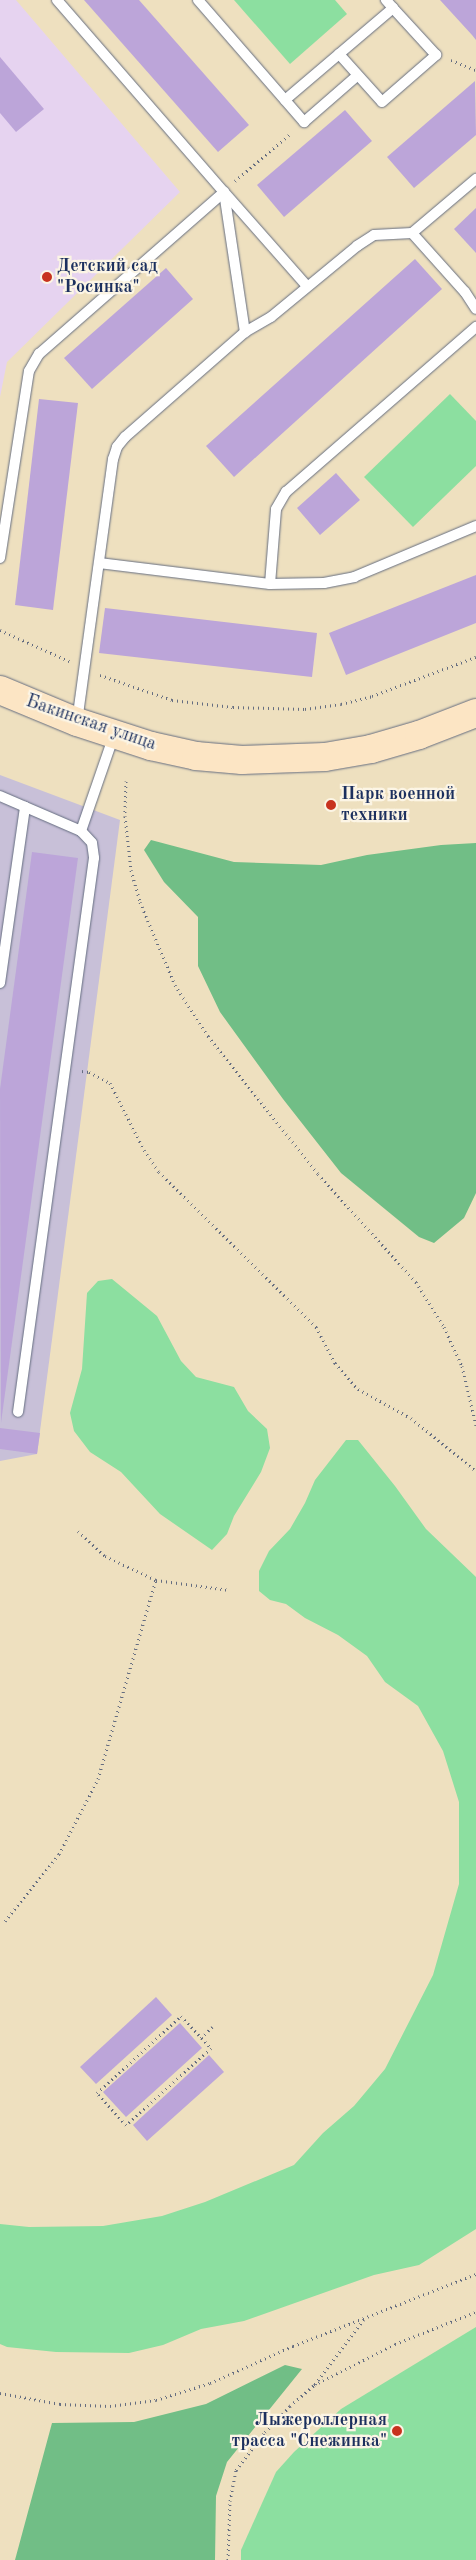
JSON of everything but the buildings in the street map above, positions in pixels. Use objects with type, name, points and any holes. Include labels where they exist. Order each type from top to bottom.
[{"type":"street","name":"Бакинская улица","points":[[0,690],[114,735],[196,756],[242,760],[290,760],[325,757],[371,749],[419,735],[476,713]]},
{"type":"lane","points":[[57,0],[307,286]]},
{"type":"lane","points":[[198,0],[304,122],[357,76]]},
{"type":"lane","points":[[285,100],[339,54],[390,4],[436,54],[382,102],[339,54]]},
{"type":"lane","points":[[77,722],[117,447],[125,437],[245,332],[271,317],[307,286],[374,235],[412,233],[476,179]]},
{"type":"lane","points":[[224,192],[245,332]]},
{"type":"lane","points":[[0,558],[29,371],[39,354],[224,192]]},
{"type":"lane","points":[[412,233],[465,292],[476,309]]},
{"type":"lane","points":[[270,584],[276,509],[286,492],[476,327]]},
{"type":"lane","points":[[99,563],[270,584],[324,584],[354,577],[476,526]]},
{"type":"lane","points":[[81,830],[114,735]]},
{"type":"lane","points":[[0,796],[81,830],[92,844],[94,858],[18,1412]]},
{"type":"lane","points":[[0,983],[25,808]]},
{"type":"path","points":[[436,54],[476,70]]},
{"type":"path","points":[[224,192],[304,122]]},
{"type":"path","points":[[0,630],[109,679],[172,700],[233,707],[305,709],[341,704],[372,696],[476,657]]},
{"type":"path","points":[[126,781],[125,816],[131,870],[140,902],[175,985],[208,1036],[318,1174],[416,1282],[444,1327],[462,1366],[476,1425]]},
{"type":"path","points":[[64,1069],[89,1072],[110,1083],[144,1150],[159,1172],[316,1327],[336,1363],[358,1389],[411,1418],[476,1471]]},
{"type":"path","points":[[471,1406],[476,1411]]},
{"type":"path","points":[[78,1531],[105,1556],[156,1580],[229,1590]]},
{"type":"path","points":[[5,1921],[59,1854],[98,1779],[156,1580]]},
{"type":"path","points":[[181,2016],[201,2038],[211,2048],[126,2125],[97,2093],[181,2016]]},
{"type":"path","points":[[201,2038],[212,2027]]},
{"type":"path","points":[[0,2393],[68,2405],[110,2406],[156,2400],[210,2383],[293,2346],[476,2274]]},
{"type":"path","points":[[314,2385],[395,2344],[476,2312]]},
{"type":"path","points":[[228,2560],[230,2502],[236,2470],[265,2432],[314,2385],[364,2319]]},
{"type":"shaded area","name":"Детский сад \"Росинка\"","points":[[0,0],[16,0],[180,192],[7,362],[0,397]]},
{"type":"shaded area","points":[[0,775],[120,820],[37,1454],[0,1461]]},
{"type":"green space","points":[[234,0],[335,0],[347,14],[290,64]]},
{"type":"green space","points":[[450,394],[476,421],[476,466],[413,527],[364,477]]},
{"type":"green space","points":[[151,840],[234,862],[321,865],[367,855],[441,845],[476,843],[476,1193],[464,1218],[434,1243],[419,1237],[341,1173],[283,1099],[220,1012],[198,966],[198,917],[164,882],[144,850]]},
{"type":"green space","points":[[112,1279],[157,1316],[181,1361],[196,1377],[234,1387],[248,1411],[267,1429],[270,1448],[261,1472],[234,1516],[227,1534],[212,1550],[160,1514],[121,1472],[90,1452],[74,1431],[70,1413],[82,1369],[87,1293],[98,1281]]},
{"type":"green space","points":[[346,1440],[358,1440],[426,1529],[476,1577],[476,2229],[419,2265],[374,2275],[244,2321],[201,2329],[163,2345],[129,2353],[56,2352],[7,2347],[0,2344],[0,2224],[29,2227],[103,2226],[162,2216],[205,2202],[294,2165],[323,2133],[354,2106],[385,2069],[433,1975],[459,1884],[459,1802],[443,1751],[418,1706],[385,1682],[367,1656],[338,1635],[305,1618],[286,1604],[270,1600],[259,1591],[259,1571],[269,1551],[290,1529],[305,1503],[315,1480]]},
{"type":"green space","name":"Лыжероллерная трасса \"Снежинка\"","points":[[476,2327],[476,2560],[241,2560],[241,2550],[276,2472],[294,2452],[341,2409]]},
{"type":"green space","points":[[285,2365],[302,2369],[227,2462],[216,2496],[215,2560],[15,2560],[52,2423],[134,2422],[206,2404]]},
{"type":"place","name":"Детский сад \"Росинка\"","points":[[47,277]]},
{"type":"place","name":"Парк военной техники","points":[[331,805]]},
{"type":"place","name":"Лыжероллерная трасса \"Снежинка\"","points":[[397,2431]]}]
